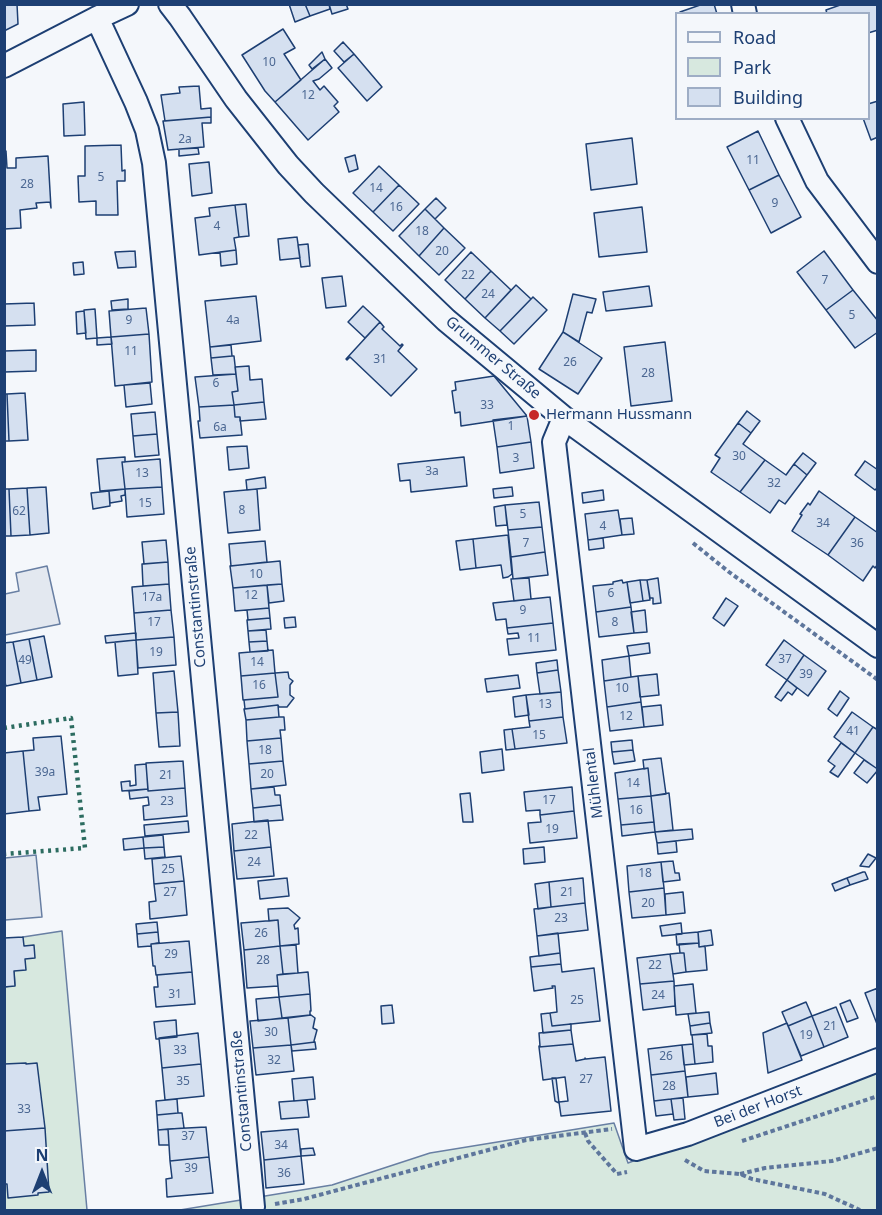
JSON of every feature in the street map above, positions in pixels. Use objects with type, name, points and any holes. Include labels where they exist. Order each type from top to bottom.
[{"type":"street","points":[[4,66],[127,4]]},
{"type":"street","name":"Grummer Straße","points":[[170,4],[236,99],[288,165],[446,320],[564,418],[878,646]]},
{"type":"street","name":"Constantinstraße","points":[[97,18],[136,102],[147,130],[154,163],[253,1207]]},
{"type":"street","points":[[788,120],[817,181],[878,262]]},
{"type":"street","name":"Mühlental","points":[[564,418],[554,442],[636,1149]]},
{"type":"street","name":"Bei der Horst","points":[[636,1149],[688,1134],[878,1060]]},
{"type":"path","points":[[741,1141],[878,1096]]},
{"type":"path","points":[[253,1207],[304,1200],[526,1140],[585,1133],[588,1141],[617,1173],[628,1172]]},
{"type":"path","points":[[696,1156],[684,1160],[704,1172],[740,1174],[765,1168],[832,1161],[878,1148]]},
{"type":"path","points":[[740,1174],[752,1179],[825,1194],[860,1210]]},
{"type":"green space","points":[[62,931],[87,1210],[5,1210],[5,987],[15,985],[14,971],[23,937]]},
{"type":"green space","points":[[877,1069],[877,1210],[180,1210],[332,1185],[430,1153],[614,1123],[628,1163]]},
{"type":"shaded area","points":[[47,566],[60,624],[5,635],[5,594],[19,591],[16,573]]},
{"type":"shaded area","points":[[36,855],[42,917],[5,920],[5,858]]},
{"type":"building","points":[[4,4],[17,4],[18,24],[4,31]]},
{"type":"building","points":[[289,4],[305,4],[310,16],[295,22]]},
{"type":"building","points":[[305,4],[329,4],[330,9],[310,16]]},
{"type":"building","points":[[329,4],[346,4],[348,9],[332,14]]},
{"type":"building","points":[[703,4],[714,4],[716,12],[680,12]]},
{"type":"building","points":[[843,4],[878,4],[878,30],[870,32],[870,12],[826,12],[826,10]]},
{"type":"building","points":[[283,29],[295,48],[284,54],[301,80],[275,102],[265,91],[242,55]]},
{"type":"building","points":[[343,42],[354,54],[344,62],[334,51]]},
{"type":"building","points":[[322,52],[325,59],[312,69],[309,65]]},
{"type":"building","points":[[354,54],[382,87],[367,101],[338,68]]},
{"type":"building","points":[[325,59],[332,68],[313,81],[320,90],[324,86],[338,102],[334,106],[339,112],[308,140],[275,102]]},
{"type":"building","points":[[199,86],[201,109],[211,108],[211,117],[165,121],[161,95],[180,93],[179,87]]},
{"type":"building","points":[[878,101],[878,137],[871,140],[864,120],[870,120],[870,103]]},
{"type":"building","points":[[84,102],[85,135],[64,136],[63,104]]},
{"type":"building","points":[[211,117],[211,123],[202,123],[204,147],[168,150],[163,121]]},
{"type":"building","points":[[758,131],[779,175],[749,190],[727,147]]},
{"type":"building","points":[[632,138],[637,184],[591,190],[586,144]]},
{"type":"building","points":[[121,145],[122,171],[125,170],[125,181],[117,181],[118,215],[96,215],[96,201],[79,202],[78,176],[85,176],[85,146]]},
{"type":"building","points":[[198,148],[199,154],[179,156],[179,149]]},
{"type":"building","points":[[6,151],[7,168],[16,168],[16,158],[48,156],[51,208],[50,202],[36,203],[37,208],[20,210],[21,228],[4,229],[4,152]]},
{"type":"building","points":[[355,155],[358,169],[349,172],[345,158]]},
{"type":"building","points":[[209,162],[212,193],[192,196],[189,164]]},
{"type":"building","points":[[379,166],[399,185],[373,212],[353,193]]},
{"type":"building","points":[[779,175],[801,217],[771,233],[749,190]]},
{"type":"building","points":[[399,185],[419,204],[393,231],[373,212]]},
{"type":"building","points":[[436,198],[446,208],[435,219],[425,209]]},
{"type":"building","points":[[246,204],[249,236],[239,237],[235,205]]},
{"type":"building","points":[[235,205],[239,237],[234,238],[236,250],[199,255],[195,218],[210,216],[209,208]]},
{"type":"building","points":[[642,207],[647,252],[599,257],[594,213]]},
{"type":"building","points":[[425,209],[444,228],[419,256],[399,236]]},
{"type":"building","points":[[444,228],[465,248],[439,275],[419,256]]},
{"type":"building","points":[[297,237],[300,258],[280,260],[278,239]]},
{"type":"building","points":[[308,244],[310,266],[301,267],[298,245]]},
{"type":"building","points":[[236,250],[237,264],[221,266],[220,252]]},
{"type":"building","points":[[135,251],[136,267],[118,268],[115,252]]},
{"type":"building","points":[[824,251],[853,290],[826,310],[797,272]]},
{"type":"building","points":[[471,252],[491,271],[465,299],[445,280]]},
{"type":"building","points":[[83,262],[84,274],[74,275],[73,263]]},
{"type":"building","points":[[491,271],[511,290],[485,318],[465,299]]},
{"type":"building","points":[[342,276],[346,306],[326,308],[322,278]]},
{"type":"building","points":[[516,285],[531,299],[500,331],[485,318]]},
{"type":"building","points":[[649,286],[652,306],[606,311],[603,292]]},
{"type":"building","points":[[853,290],[878,321],[878,332],[855,348],[826,310]]},
{"type":"building","points":[[573,294],[596,299],[592,313],[587,312],[579,342],[563,332]]},
{"type":"building","points":[[256,296],[261,341],[210,347],[205,301]]},
{"type":"building","points":[[533,297],[547,310],[514,344],[500,331]]},
{"type":"building","points":[[128,299],[128,309],[112,310],[111,301]]},
{"type":"building","points":[[34,303],[35,325],[4,326],[4,304]]},
{"type":"building","points":[[363,306],[380,322],[365,338],[348,322]]},
{"type":"building","points":[[146,308],[149,334],[111,337],[109,311]]},
{"type":"building","points":[[95,309],[97,338],[86,339],[84,310]]},
{"type":"building","points":[[84,311],[86,333],[77,334],[76,312]]},
{"type":"building","points":[[380,322],[384,327],[382,329],[400,346],[403,345],[398,351],[417,369],[391,396],[350,357],[346,359]]},
{"type":"building","points":[[563,332],[602,358],[578,394],[539,369]]},
{"type":"building","points":[[149,334],[152,382],[115,386],[111,337]]},
{"type":"building","points":[[111,337],[112,344],[97,345],[97,338]]},
{"type":"building","points":[[665,342],[672,401],[631,406],[624,347]]},
{"type":"building","points":[[231,345],[232,356],[211,358],[210,347]]},
{"type":"building","points":[[36,350],[36,371],[4,372],[4,351]]},
{"type":"building","points":[[234,356],[236,374],[213,375],[211,358]]},
{"type":"building","points":[[249,366],[250,380],[262,379],[264,402],[234,405],[232,392],[238,391],[235,367]]},
{"type":"building","points":[[236,374],[238,391],[232,392],[234,405],[199,407],[195,377]]},
{"type":"building","points":[[494,376],[527,416],[461,426],[460,412],[455,413],[452,391],[456,390],[455,382]]},
{"type":"building","points":[[150,383],[152,404],[126,407],[124,385]]},
{"type":"building","points":[[25,393],[28,440],[9,441],[7,394]]},
{"type":"building","points":[[4,394],[7,394],[9,441],[4,441]]},
{"type":"building","points":[[264,402],[266,419],[240,421],[240,417],[235,417],[234,405]]},
{"type":"building","points":[[234,405],[235,417],[240,417],[242,435],[200,438],[199,407]]},
{"type":"building","points":[[747,411],[760,421],[751,433],[738,423]]},
{"type":"building","points":[[155,412],[157,434],[133,436],[131,414]]},
{"type":"building","points":[[527,416],[531,442],[497,447],[493,420]]},
{"type":"building","points":[[738,423],[751,433],[743,444],[765,460],[740,492],[711,472],[720,458],[715,455]]},
{"type":"building","points":[[157,434],[159,455],[135,457],[133,436]]},
{"type":"building","points":[[531,442],[534,468],[500,473],[497,447]]},
{"type":"building","points":[[247,446],[249,468],[229,470],[227,447]]},
{"type":"building","points":[[803,453],[816,463],[807,475],[794,464]]},
{"type":"building","points":[[125,457],[125,462],[122,462],[125,489],[100,491],[97,459]]},
{"type":"building","points":[[464,457],[467,486],[411,492],[410,480],[400,481],[398,464]]},
{"type":"building","points":[[160,459],[162,487],[125,489],[122,462]]},
{"type":"building","points":[[765,460],[786,475],[794,464],[807,475],[785,504],[779,500],[770,513],[740,492]]},
{"type":"building","points":[[865,461],[878,470],[878,487],[875,490],[855,475]]},
{"type":"building","points":[[265,477],[266,488],[247,490],[246,480]]},
{"type":"building","points":[[46,487],[49,533],[30,535],[27,488]]},
{"type":"building","points":[[162,487],[164,514],[127,517],[125,489]]},
{"type":"building","points":[[512,487],[513,496],[494,498],[493,489]]},
{"type":"building","points":[[27,488],[30,535],[11,536],[9,489]]},
{"type":"building","points":[[4,489],[9,489],[11,536],[4,536]]},
{"type":"building","points":[[125,489],[125,495],[121,496],[122,501],[110,503],[109,491]]},
{"type":"building","points":[[257,489],[260,530],[228,533],[224,492]]},
{"type":"building","points":[[603,490],[604,500],[583,503],[582,493]]},
{"type":"building","points":[[109,491],[110,506],[93,509],[91,493]]},
{"type":"building","points":[[819,491],[855,517],[828,555],[792,531],[802,515],[800,514],[808,503],[810,505]]},
{"type":"building","points":[[539,502],[542,527],[508,530],[505,505]]},
{"type":"building","points":[[505,505],[507,525],[496,526],[494,507]]},
{"type":"building","points":[[618,510],[622,535],[588,540],[585,514]]},
{"type":"building","points":[[855,517],[878,533],[878,564],[875,568],[873,566],[863,581],[828,555]]},
{"type":"building","points":[[632,518],[634,534],[622,535],[620,519]]},
{"type":"building","points":[[542,527],[545,552],[511,557],[508,530]]},
{"type":"building","points":[[508,535],[512,574],[503,578],[501,565],[476,568],[473,539]]},
{"type":"building","points":[[603,538],[604,548],[589,550],[588,540]]},
{"type":"building","points":[[473,539],[476,568],[460,570],[456,541]]},
{"type":"building","points":[[166,540],[168,562],[144,564],[142,542]]},
{"type":"building","points":[[265,541],[267,562],[231,566],[229,544]]},
{"type":"building","points":[[545,552],[548,575],[513,579],[511,557]]},
{"type":"building","points":[[280,561],[282,584],[233,588],[230,566]]},
{"type":"building","points":[[168,562],[169,584],[143,586],[142,564]]},
{"type":"building","points":[[529,578],[531,599],[514,601],[511,579]]},
{"type":"building","points":[[658,578],[661,603],[653,604],[647,580]]},
{"type":"building","points":[[622,580],[623,583],[627,582],[631,607],[596,612],[593,586],[613,584],[613,582]]},
{"type":"building","points":[[640,580],[643,601],[630,603],[627,582]]},
{"type":"building","points":[[640,580],[647,580],[650,600],[643,601]]},
{"type":"building","points":[[169,584],[171,610],[134,613],[132,587]]},
{"type":"building","points":[[282,584],[284,601],[269,603],[267,585]]},
{"type":"building","points":[[267,585],[269,608],[235,611],[233,588]]},
{"type":"building","points":[[550,597],[553,623],[507,628],[506,619],[496,620],[493,603]]},
{"type":"building","points":[[726,598],[738,606],[724,626],[713,618]]},
{"type":"building","points":[[631,607],[634,633],[599,637],[596,612]]},
{"type":"building","points":[[269,608],[270,618],[248,620],[247,610]]},
{"type":"building","points":[[171,610],[174,637],[136,640],[134,613]]},
{"type":"building","points":[[645,610],[647,632],[634,633],[631,612]]},
{"type":"building","points":[[295,617],[296,627],[285,628],[284,618]]},
{"type":"building","points":[[270,618],[271,629],[248,631],[247,620]]},
{"type":"building","points":[[553,623],[556,650],[509,655],[507,639],[519,638],[518,633],[508,634],[507,628]]},
{"type":"building","points":[[266,630],[267,641],[249,642],[248,631]]},
{"type":"building","points":[[136,633],[136,640],[106,643],[105,636]]},
{"type":"building","points":[[44,636],[52,677],[37,680],[29,639]]},
{"type":"building","points":[[174,637],[176,665],[138,668],[136,640]]},
{"type":"building","points":[[29,639],[37,680],[21,683],[13,642]]},
{"type":"building","points":[[136,640],[138,674],[118,676],[115,642]]},
{"type":"building","points":[[784,640],[804,655],[787,680],[766,665]]},
{"type":"building","points":[[267,641],[268,651],[250,652],[249,642]]},
{"type":"building","points":[[13,642],[21,683],[6,686],[4,643]]},
{"type":"building","points":[[649,643],[650,653],[629,656],[627,646]]},
{"type":"building","points":[[273,650],[275,673],[241,676],[239,653]]},
{"type":"building","points":[[804,655],[826,671],[808,696],[787,680]]},
{"type":"building","points":[[629,656],[631,677],[604,681],[602,660]]},
{"type":"building","points":[[557,660],[558,670],[537,673],[536,663]]},
{"type":"building","points":[[558,670],[561,692],[540,694],[537,673]]},
{"type":"building","points":[[174,671],[178,712],[156,713],[153,673]]},
{"type":"building","points":[[288,672],[289,678],[293,681],[290,685],[290,695],[294,698],[287,707],[278,705],[245,709],[244,700],[278,697],[275,673]]},
{"type":"building","points":[[275,673],[278,697],[243,700],[241,676]]},
{"type":"building","points":[[657,674],[659,695],[640,697],[638,676]]},
{"type":"building","points":[[518,675],[520,688],[487,692],[485,679]]},
{"type":"building","points":[[638,676],[641,702],[607,707],[604,681]]},
{"type":"building","points":[[787,680],[797,688],[792,695],[788,692],[781,701],[775,697]]},
{"type":"building","points":[[840,691],[849,698],[837,716],[828,709]]},
{"type":"building","points":[[561,692],[563,717],[529,721],[526,695]]},
{"type":"building","points":[[526,695],[529,715],[515,717],[513,697]]},
{"type":"building","points":[[641,702],[644,727],[610,731],[607,707]]},
{"type":"building","points":[[278,705],[279,717],[246,720],[244,709]]},
{"type":"building","points":[[661,705],[663,725],[644,727],[642,707]]},
{"type":"building","points":[[178,712],[180,746],[159,747],[156,713]]},
{"type":"building","points":[[852,712],[873,727],[855,753],[834,737]]},
{"type":"building","points":[[284,717],[285,730],[280,730],[281,738],[247,741],[246,720]]},
{"type":"building","points":[[563,717],[567,743],[515,749],[512,729],[530,727],[529,721]]},
{"type":"building","points":[[873,727],[878,730],[878,767],[876,768],[855,753]]},
{"type":"building","points":[[512,729],[515,749],[506,750],[504,730]]},
{"type":"building","points":[[61,736],[67,794],[38,797],[40,810],[29,811],[23,751],[34,750],[33,738]]},
{"type":"building","points":[[281,738],[283,761],[249,764],[247,741]]},
{"type":"building","points":[[632,740],[633,750],[612,752],[611,742]]},
{"type":"building","points":[[841,743],[855,753],[838,777],[830,772],[835,766],[828,761]]},
{"type":"building","points":[[502,749],[504,770],[482,773],[480,752]]},
{"type":"building","points":[[633,750],[635,761],[614,764],[612,752]]},
{"type":"building","points":[[23,751],[29,811],[4,814],[4,753]]},
{"type":"building","points":[[661,758],[666,794],[651,796],[648,768],[644,769],[643,760]]},
{"type":"building","points":[[864,760],[878,767],[867,783],[854,773]]},
{"type":"building","points":[[183,761],[185,788],[148,791],[146,763]]},
{"type":"building","points":[[283,761],[286,785],[251,789],[249,764]]},
{"type":"building","points":[[146,764],[148,789],[122,791],[121,782],[130,781],[130,786],[136,785],[135,765]]},
{"type":"building","points":[[648,768],[651,796],[618,799],[615,773]]},
{"type":"building","points":[[274,787],[275,795],[280,795],[281,805],[253,808],[251,789]]},
{"type":"building","points":[[572,787],[574,811],[540,815],[540,810],[526,811],[524,792]]},
{"type":"building","points":[[185,788],[187,816],[144,820],[143,806],[149,805],[148,797],[130,799],[129,791]]},
{"type":"building","points":[[470,793],[473,822],[463,822],[460,794]]},
{"type":"building","points":[[669,793],[673,830],[655,832],[651,796]]},
{"type":"building","points":[[651,796],[654,822],[621,825],[618,799]]},
{"type":"building","points":[[281,805],[283,820],[254,822],[253,808]]},
{"type":"building","points":[[574,811],[577,838],[530,843],[528,823],[541,822],[540,815]]},
{"type":"building","points":[[268,820],[271,847],[234,851],[232,824]]},
{"type":"building","points":[[188,821],[189,832],[145,836],[144,825]]},
{"type":"building","points":[[654,822],[655,832],[622,836],[621,825]]},
{"type":"building","points":[[692,829],[693,839],[657,843],[655,832]]},
{"type":"building","points":[[163,835],[164,847],[144,848],[143,837]]},
{"type":"building","points":[[143,837],[144,848],[124,850],[123,839]]},
{"type":"building","points":[[676,841],[677,852],[658,854],[657,843]]},
{"type":"building","points":[[164,847],[165,857],[145,859],[144,848]]},
{"type":"building","points":[[271,847],[274,876],[237,879],[234,851]]},
{"type":"building","points":[[544,847],[545,862],[524,864],[523,849]]},
{"type":"building","points":[[868,854],[876,858],[869,867],[860,866]]},
{"type":"building","points":[[181,856],[184,881],[154,884],[152,859]]},
{"type":"building","points":[[673,861],[675,873],[679,873],[680,880],[663,882],[661,862]]},
{"type":"building","points":[[661,862],[664,888],[629,892],[627,866]]},
{"type":"building","points":[[863,872],[868,879],[850,885],[847,878]]},
{"type":"building","points":[[287,878],[289,896],[260,899],[258,881]]},
{"type":"building","points":[[583,878],[585,903],[551,907],[549,882]]},
{"type":"building","points":[[847,878],[850,885],[835,891],[832,884]]},
{"type":"building","points":[[184,881],[187,915],[150,919],[149,902],[156,901],[154,884]]},
{"type":"building","points":[[549,882],[551,907],[538,909],[535,884]]},
{"type":"building","points":[[664,888],[666,915],[632,918],[629,892]]},
{"type":"building","points":[[683,892],[685,913],[666,915],[665,894]]},
{"type":"building","points":[[585,903],[588,930],[537,936],[534,909]]},
{"type":"building","points":[[288,908],[300,918],[294,925],[295,929],[298,928],[299,944],[280,946],[278,920],[269,921],[268,909]]},
{"type":"building","points":[[278,920],[280,946],[244,950],[241,923]]},
{"type":"building","points":[[157,922],[158,932],[137,934],[136,924]]},
{"type":"building","points":[[681,923],[682,934],[662,936],[660,926]]},
{"type":"building","points":[[711,930],[713,945],[699,947],[698,932]]},
{"type":"building","points":[[158,932],[159,943],[138,947],[137,934]]},
{"type":"building","points":[[698,932],[699,943],[677,945],[676,934]]},
{"type":"building","points":[[558,933],[560,953],[539,956],[537,936]]},
{"type":"building","points":[[23,937],[24,946],[34,945],[35,958],[25,959],[26,970],[14,971],[15,986],[4,987],[4,938]]},
{"type":"building","points":[[189,941],[192,972],[156,975],[151,944]]},
{"type":"building","points":[[699,943],[699,947],[705,946],[707,970],[686,972],[684,953],[680,953],[679,944]]},
{"type":"building","points":[[296,945],[298,973],[283,974],[280,946]]},
{"type":"building","points":[[280,946],[283,974],[277,975],[278,986],[247,988],[244,950]]},
{"type":"building","points":[[560,953],[561,964],[531,967],[530,957]]},
{"type":"building","points":[[684,953],[686,972],[673,974],[670,954]]},
{"type":"building","points":[[670,954],[674,981],[640,984],[637,958]]},
{"type":"building","points":[[561,964],[562,972],[594,968],[600,1021],[552,1026],[550,1013],[557,1012],[555,986],[534,991],[531,967]]},
{"type":"building","points":[[192,972],[195,1004],[156,1007],[154,987],[158,987],[157,975]]},
{"type":"building","points":[[308,972],[310,994],[279,997],[277,975]]},
{"type":"building","points":[[674,981],[675,1006],[643,1010],[640,984]]},
{"type":"building","points":[[693,984],[696,1013],[676,1015],[674,986]]},
{"type":"building","points":[[878,988],[878,1024],[877,1024],[865,993]]},
{"type":"building","points":[[310,994],[310,1015],[282,1018],[279,997]]},
{"type":"building","points":[[279,997],[282,1018],[258,1021],[256,999]]},
{"type":"building","points":[[850,1000],[858,1018],[847,1022],[840,1004]]},
{"type":"building","points":[[806,1002],[812,1016],[788,1026],[782,1012]]},
{"type":"building","points":[[392,1005],[394,1023],[382,1024],[381,1006]]},
{"type":"building","points":[[836,1007],[848,1037],[824,1047],[812,1016]]},
{"type":"building","points":[[709,1012],[710,1023],[690,1026],[688,1014]]},
{"type":"building","points":[[550,1013],[552,1026],[571,1024],[571,1030],[543,1033],[541,1014]]},
{"type":"building","points":[[311,1015],[315,1018],[313,1028],[317,1030],[315,1042],[291,1045],[288,1018]]},
{"type":"building","points":[[812,1016],[824,1047],[801,1056],[788,1026]]},
{"type":"building","points":[[288,1018],[291,1045],[253,1048],[250,1021]]},
{"type":"building","points":[[176,1020],[177,1037],[156,1039],[154,1022]]},
{"type":"building","points":[[710,1023],[712,1033],[691,1035],[690,1026]]},
{"type":"building","points":[[787,1023],[802,1060],[768,1073],[763,1033]]},
{"type":"building","points":[[571,1030],[573,1044],[539,1047],[539,1033]]},
{"type":"building","points":[[198,1033],[201,1064],[162,1068],[159,1038]]},
{"type":"building","points":[[707,1034],[708,1046],[712,1046],[713,1062],[695,1064],[692,1035]]},
{"type":"building","points":[[315,1042],[316,1049],[292,1051],[291,1045]]},
{"type":"building","points":[[573,1044],[576,1061],[605,1057],[611,1111],[561,1116],[559,1102],[568,1101],[565,1077],[543,1080],[539,1047]]},
{"type":"building","points":[[693,1044],[695,1064],[684,1065],[682,1045]]},
{"type":"building","points":[[291,1045],[294,1071],[256,1075],[253,1048]]},
{"type":"building","points":[[682,1045],[685,1071],[651,1075],[648,1049]]},
{"type":"building","points":[[37,1063],[45,1128],[4,1131],[4,1064]]},
{"type":"building","points":[[201,1064],[204,1096],[165,1100],[162,1068]]},
{"type":"building","points":[[685,1071],[688,1097],[654,1101],[651,1075]]},
{"type":"building","points":[[716,1073],[718,1094],[688,1097],[686,1077]]},
{"type":"building","points":[[313,1077],[315,1099],[294,1101],[292,1079]]},
{"type":"building","points":[[552,1078],[556,1078],[559,1103],[555,1101]]},
{"type":"building","points":[[683,1098],[685,1119],[674,1120],[671,1099]]},
{"type":"building","points":[[177,1099],[178,1113],[157,1115],[156,1101]]},
{"type":"building","points":[[671,1099],[673,1114],[656,1116],[654,1101]]},
{"type":"building","points":[[307,1100],[309,1117],[281,1119],[279,1102]]},
{"type":"building","points":[[182,1113],[184,1128],[158,1130],[157,1115]]},
{"type":"building","points":[[206,1127],[209,1157],[170,1161],[168,1129]]},
{"type":"building","points":[[45,1128],[49,1192],[8,1198],[7,1184],[4,1184],[4,1131]]},
{"type":"building","points":[[168,1129],[169,1145],[159,1145],[158,1130]]},
{"type":"building","points":[[298,1129],[301,1156],[264,1160],[261,1132]]},
{"type":"building","points":[[313,1148],[315,1155],[301,1156],[301,1149]]},
{"type":"building","points":[[301,1156],[304,1184],[266,1188],[264,1160]]},
{"type":"building","points":[[209,1157],[213,1193],[167,1197],[166,1179],[172,1178],[170,1161]]},
{"type":"hedge","points":[[4,728],[71,718],[85,848],[4,854]]},
{"type":"place","name":"Hermann Hussmann","points":[[534,415]]}]
